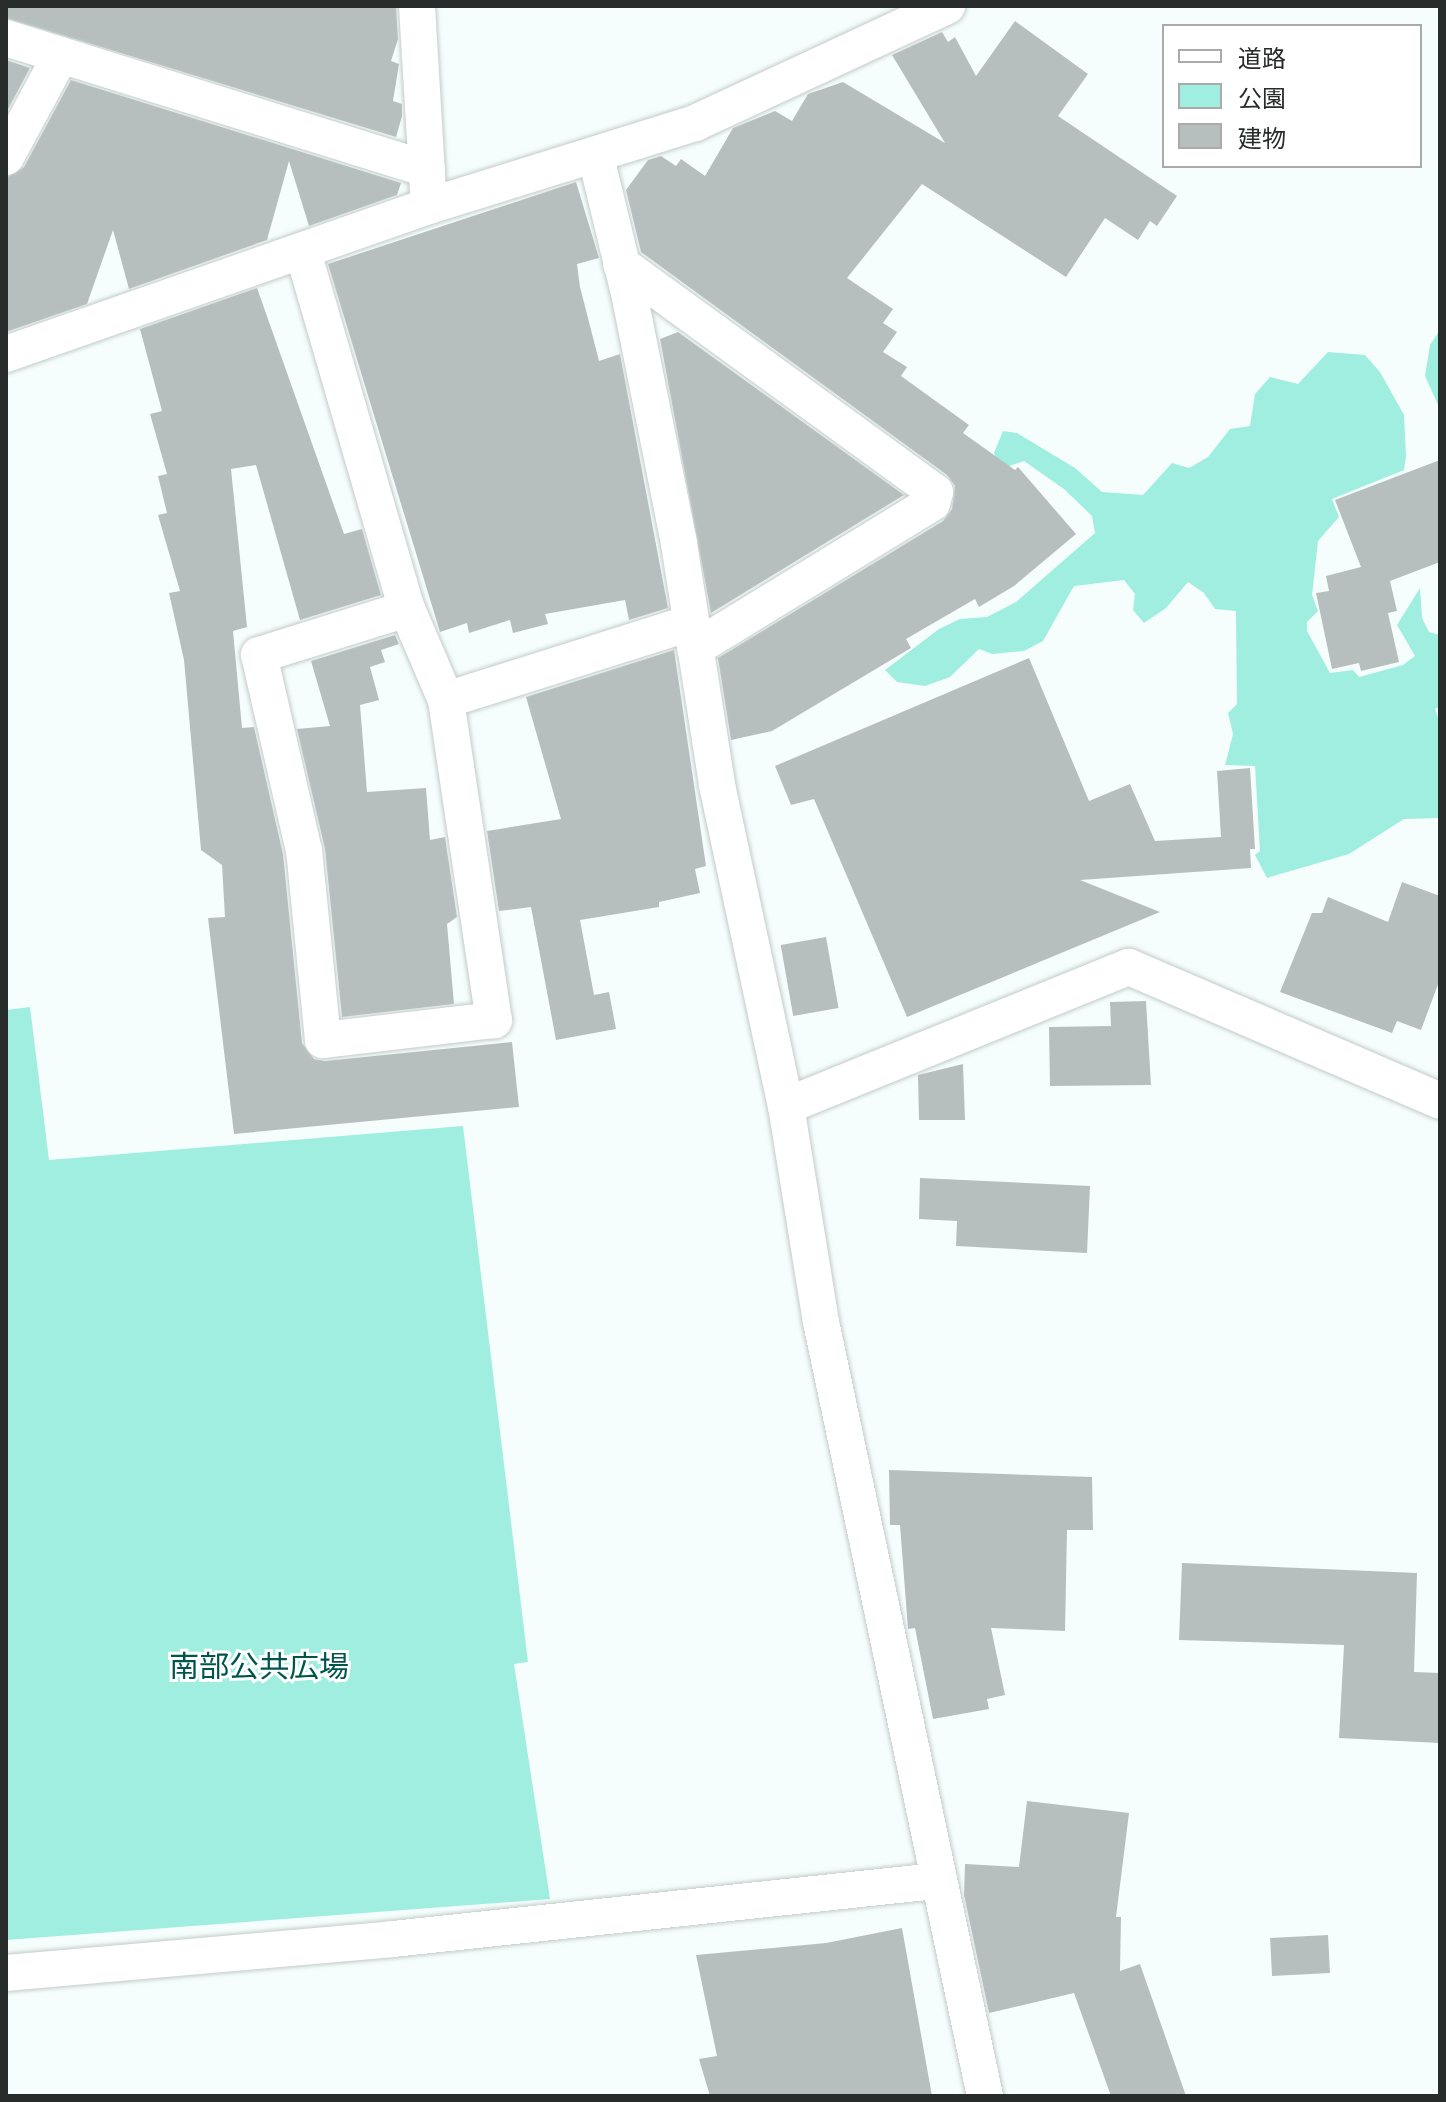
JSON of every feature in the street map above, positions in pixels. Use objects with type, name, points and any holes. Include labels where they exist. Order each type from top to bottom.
[{"type":"street","points":[[417,6],[429,206]]},
{"type":"street","points":[[6,354],[429,206],[596,157],[695,123],[947,6]]},
{"type":"street","points":[[6,38],[427,169]]},
{"type":"street","points":[[6,157],[61,55]]},
{"type":"street","points":[[596,157],[621,264],[692,636],[717,785],[786,1106],[821,1322],[936,1881],[985,2096]]},
{"type":"street","points":[[303,252],[407,609],[446,700],[494,1020],[323,1040],[304,851],[259,655],[407,609]]},
{"type":"street","points":[[446,700],[692,636],[932,503],[935,492],[621,264]]},
{"type":"street","points":[[786,1106],[1129,967],[1440,1101]]},
{"type":"street","points":[[6,1973],[393,1939],[936,1881]]},
{"type":"green space","points":[[1440,330],[1440,409],[1425,376],[1430,345]]},
{"type":"green space","points":[[1328,352],[1365,355],[1380,372],[1404,415],[1406,456],[1404,470],[1332,499],[1339,517],[1318,541],[1312,595],[1318,611],[1307,622],[1307,631],[1330,673],[1353,670],[1359,677],[1403,665],[1415,656],[1397,625],[1420,588],[1422,618],[1429,632],[1440,635],[1440,707],[1435,709],[1440,723],[1440,818],[1404,819],[1349,854],[1267,878],[1255,855],[1260,851],[1255,766],[1225,765],[1233,734],[1228,713],[1237,704],[1236,611],[1215,609],[1204,593],[1188,582],[1166,608],[1144,623],[1133,610],[1135,594],[1124,580],[1074,586],[1043,641],[1024,651],[992,654],[979,649],[950,677],[925,686],[897,682],[885,670],[939,629],[960,619],[987,617],[1016,602],[1095,533],[1092,516],[1064,489],[1024,461],[1009,466],[997,462],[994,453],[1003,431],[1017,433],[1075,468],[1102,492],[1143,495],[1172,463],[1189,468],[1208,457],[1230,429],[1250,426],[1255,394],[1270,377],[1298,384]]},
{"type":"green space","name":"南部公共広場","points":[[30,1007],[49,1160],[463,1126],[528,1662],[514,1664],[550,1899],[6,1940],[6,1010]]},
{"type":"building","points":[[6,6],[396,6],[398,39],[391,61],[399,64],[393,101],[402,104],[402,116],[396,137],[6,18]]},
{"type":"building","points":[[1015,21],[1088,74],[1058,116],[1177,196],[1157,226],[1150,221],[1138,240],[1105,218],[1066,277],[922,184],[847,278],[893,309],[883,323],[897,332],[883,352],[907,367],[901,376],[969,425],[963,433],[1015,470],[1018,467],[1076,534],[1014,586],[979,607],[975,599],[906,639],[911,648],[772,731],[731,740],[718,658],[943,521],[952,509],[955,486],[947,475],[641,252],[626,190],[648,160],[661,156],[676,166],[681,159],[705,176],[733,128],[775,111],[792,121],[808,94],[843,82],[945,143],[892,55],[942,32],[948,42],[955,37],[976,76]]},
{"type":"building","points":[[6,60],[30,68],[6,113]]},
{"type":"building","points":[[71,80],[401,183],[397,195],[309,226],[289,161],[267,240],[129,289],[113,230],[87,304],[6,332],[6,178],[24,167]]},
{"type":"building","points":[[576,182],[599,258],[577,264],[580,287],[599,361],[620,354],[668,608],[629,620],[625,600],[545,614],[548,624],[513,633],[510,620],[469,633],[467,623],[440,632],[328,264]]},
{"type":"building","points":[[257,288],[344,534],[362,529],[381,595],[300,620],[256,465],[231,469],[247,627],[233,631],[242,728],[254,727],[283,854],[302,1043],[314,1059],[325,1061],[512,1042],[519,1107],[234,1134],[208,918],[225,917],[222,865],[201,850],[184,660],[169,593],[180,591],[158,515],[167,513],[158,476],[167,474],[150,414],[162,411],[140,329]]},
{"type":"building","points":[[678,332],[904,495],[711,613],[660,339]]},
{"type":"building","points":[[1440,460],[1440,562],[1390,581],[1397,611],[1388,613],[1399,662],[1361,671],[1359,663],[1332,669],[1316,593],[1329,591],[1326,576],[1361,567],[1335,500]]},
{"type":"building","points":[[395,635],[399,644],[381,650],[385,662],[370,667],[379,700],[360,705],[367,792],[426,788],[430,840],[445,837],[457,917],[447,924],[454,1004],[342,1017],[325,849],[297,729],[330,726],[311,661]]},
{"type":"building","points":[[674,650],[706,866],[695,869],[700,893],[659,902],[659,907],[580,920],[594,995],[609,992],[616,1029],[556,1040],[531,907],[499,911],[487,831],[561,819],[526,697]]},
{"type":"building","points":[[1029,658],[1089,801],[1130,784],[1155,841],[1221,837],[1217,771],[1250,768],[1255,849],[1250,849],[1251,868],[1080,880],[1160,912],[907,1017],[814,799],[791,805],[775,766]]},
{"type":"building","points":[[1402,882],[1440,896],[1440,979],[1421,1030],[1397,1021],[1392,1033],[1280,992],[1312,913],[1322,913],[1328,897],[1388,922]]},
{"type":"building","points":[[826,937],[839,1008],[793,1016],[781,945]]},
{"type":"building","points":[[1146,1001],[1151,1085],[1050,1086],[1049,1027],[1111,1026],[1110,1002]]},
{"type":"building","points":[[963,1064],[965,1120],[919,1120],[918,1075]]},
{"type":"building","points":[[920,1178],[1090,1186],[1087,1253],[956,1246],[957,1221],[919,1219]]},
{"type":"building","points":[[889,1470],[1092,1477],[1093,1530],[1067,1530],[1065,1631],[991,1628],[1005,1695],[987,1699],[989,1709],[933,1719],[915,1628],[908,1629],[900,1525],[890,1525]]},
{"type":"building","points":[[1182,1563],[1417,1573],[1414,1672],[1440,1673],[1440,1743],[1339,1738],[1344,1645],[1179,1640]]},
{"type":"building","points":[[1027,1801],[1129,1813],[1116,1917],[1121,1917],[1120,1971],[1140,1964],[1186,2096],[1111,2096],[1074,1993],[989,2013],[964,1895],[965,1864],[1019,1867]]},
{"type":"building","points":[[902,1928],[932,2096],[710,2096],[699,2059],[717,2056],[696,1955],[826,1943]]},
{"type":"building","points":[[1328,1935],[1330,1973],[1272,1976],[1270,1938]]}]
